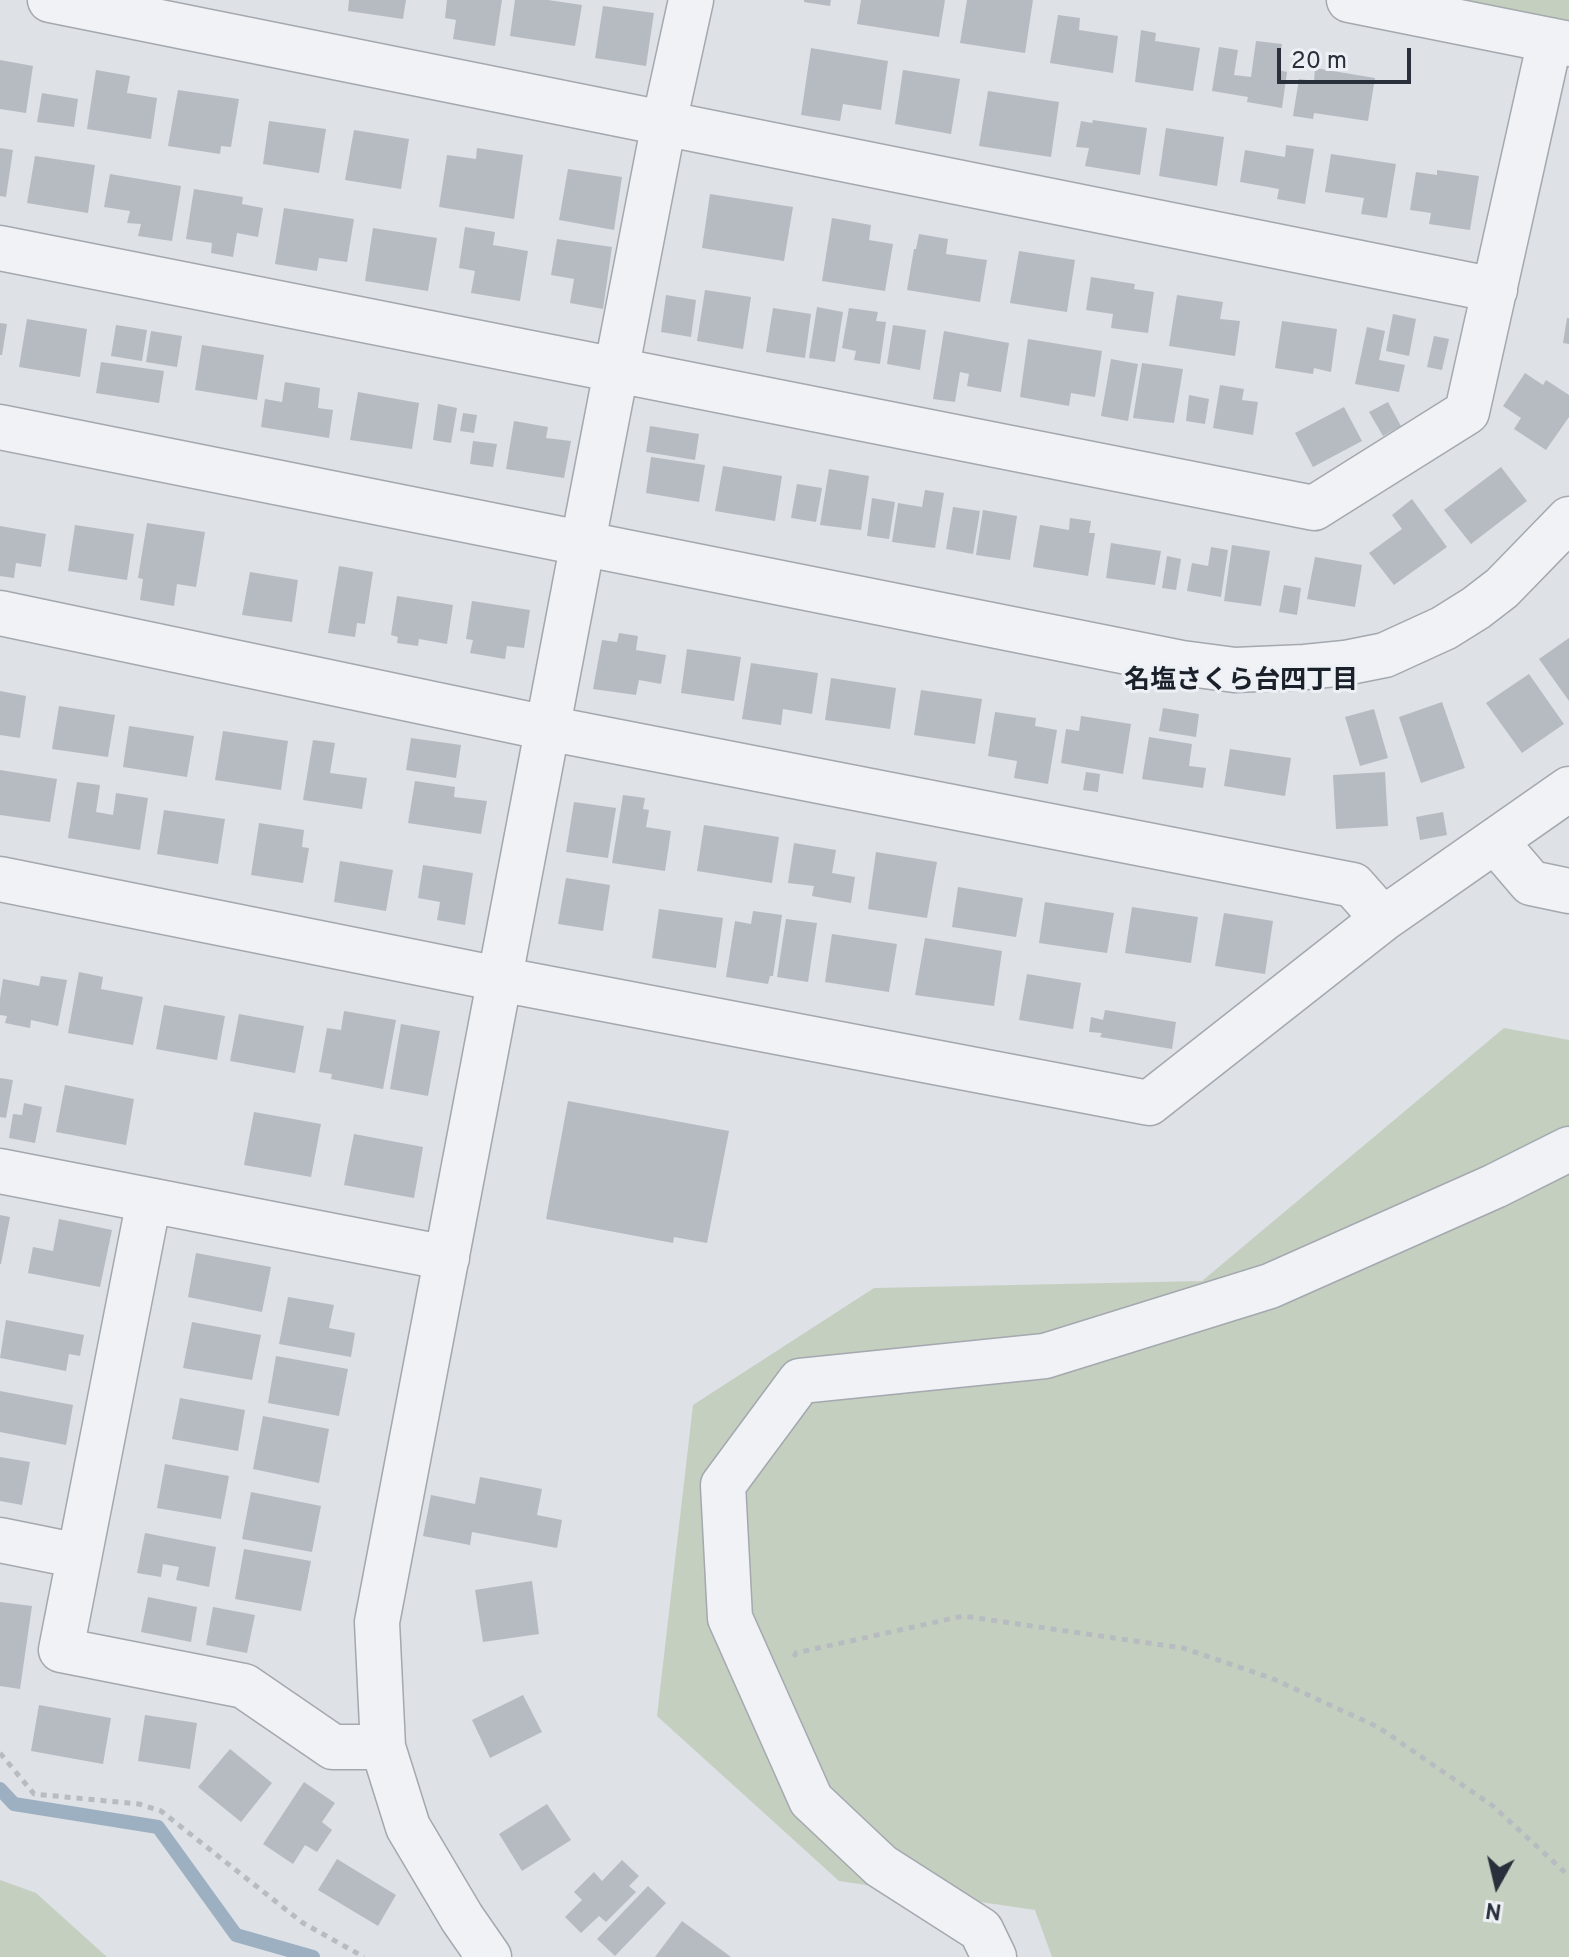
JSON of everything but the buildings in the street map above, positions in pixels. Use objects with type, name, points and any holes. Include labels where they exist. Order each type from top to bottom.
[{"type":"street","points":[[50,0],[1495,290]]},
{"type":"street","points":[[489,1957],[408,1827],[383,1747],[377,1622],[664,123],[691,0]]},
{"type":"street","points":[[0,248],[1314,508],[1467,412],[1559,42],[1349,0]]},
{"type":"street","points":[[0,427],[1182,663],[1235,670],[1305,667],[1385,655],[1444,628],[1476,608],[1502,588],[1569,519]]},
{"type":"street","points":[[0,613],[547,728],[1353,885],[1383,919]]},
{"type":"street","points":[[0,879],[499,979],[1149,1103],[1383,919],[1569,789]]},
{"type":"street","points":[[1495,841],[1531,883],[1569,891]]},
{"type":"street","points":[[994,1957],[981,1930],[881,1866],[811,1800],[730,1618],[723,1485],[800,1381],[1045,1356],[1270,1286],[1495,1186],[1569,1149]]},
{"type":"street","points":[[0,1171],[447,1258]]},
{"type":"street","points":[[149,1200],[61,1650],[244,1686],[333,1747],[383,1747]]},
{"type":"street","points":[[0,1540],[79,1556]]},
{"type":"path","points":[[768,1702],[796,1653],[963,1616],[1183,1648],[1271,1678],[1378,1727],[1493,1806],[1569,1876]]},
{"type":"path","points":[[0,1753],[34,1794],[139,1804],[161,1811],[303,1923],[364,1957]]},
{"type":"green space","points":[[1455,0],[1569,0],[1569,21]]},
{"type":"green space","points":[[1504,1028],[1569,1040],[1569,1957],[1052,1957],[1035,1910],[839,1881],[657,1716],[693,1405],[874,1288],[1202,1281]]},
{"type":"green space","points":[[0,1880],[36,1893],[107,1957],[0,1957]]},
{"type":"waterway","points":[[0,1789],[14,1804],[158,1827],[236,1935],[313,1957]]},
{"type":"district","name":"名塩さくら台四丁目","points":[[1241,683]]}]
